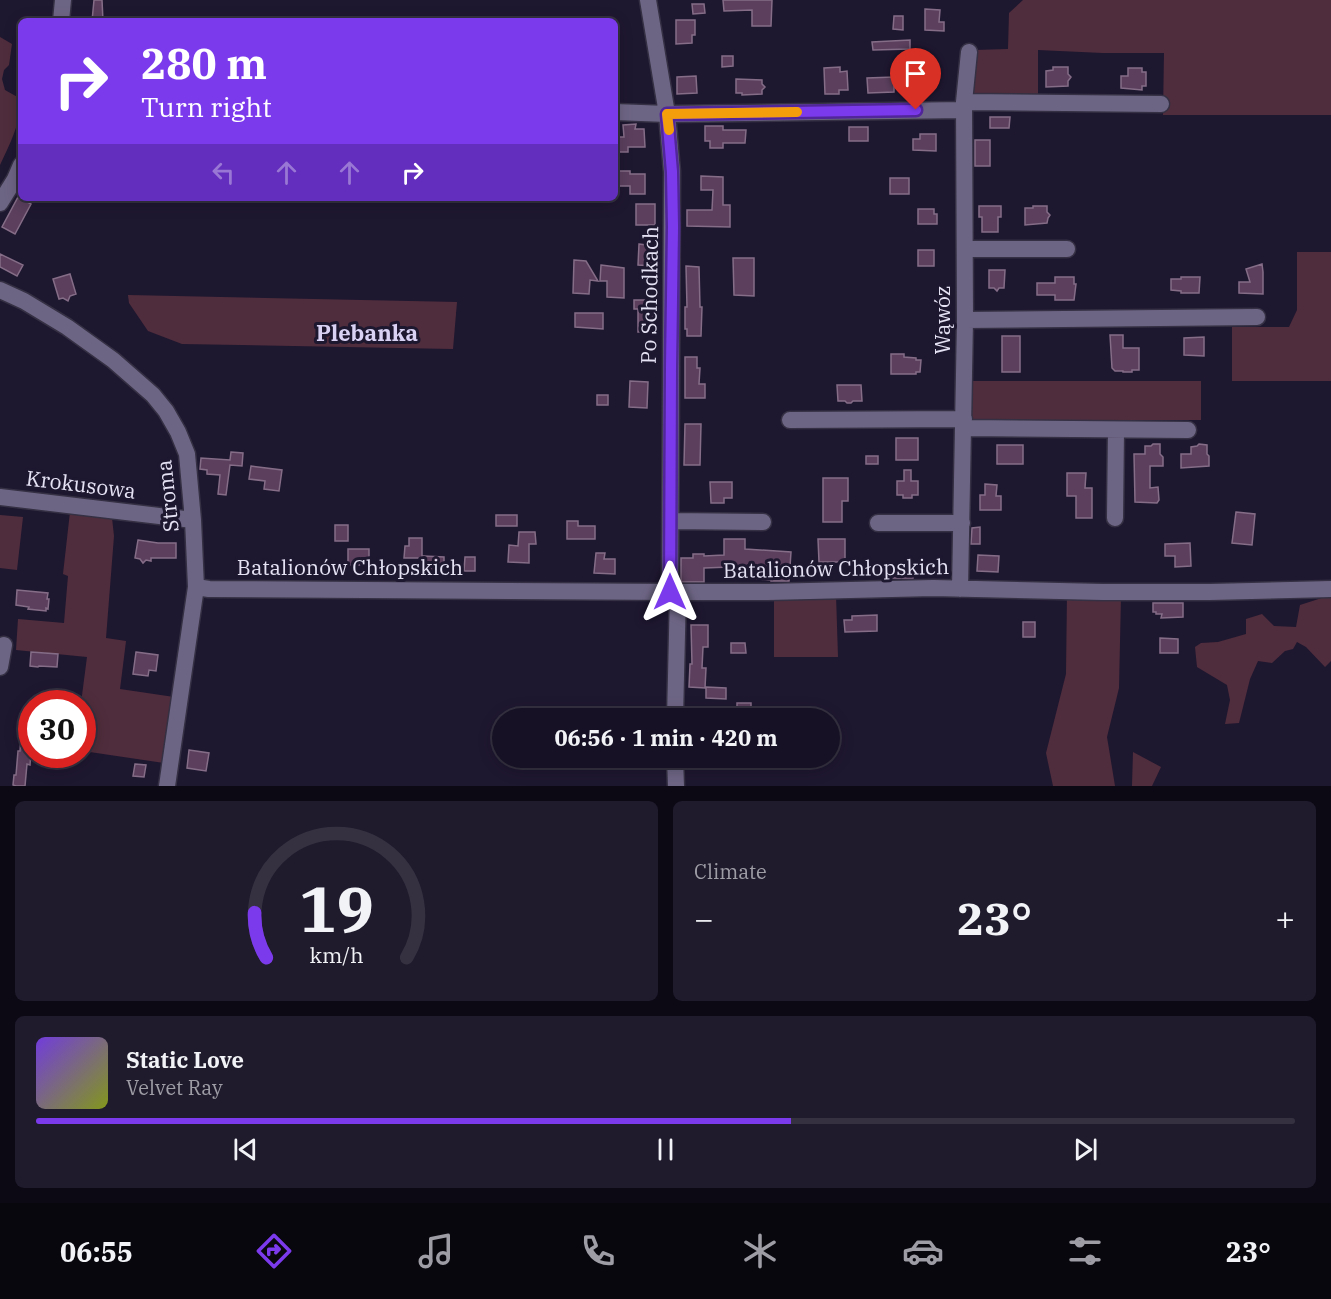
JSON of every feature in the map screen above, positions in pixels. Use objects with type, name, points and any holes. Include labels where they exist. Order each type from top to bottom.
[{"type":"street","points":[[61,18],[63,0]]},
{"type":"street","name":"Po Schodkach","points":[[648,0],[667,114],[672,172],[671,521],[675,708]]},
{"type":"street","name":"Wąwóz","points":[[960,589],[965,320],[964,106],[969,52]]},
{"type":"street","points":[[618,112],[667,114],[964,106],[1161,104]]},
{"type":"street","points":[[0,203],[18,172]]},
{"type":"street","points":[[965,249],[1067,249]]},
{"type":"street","name":"Stroma","points":[[0,290],[24,301],[67,327],[113,360],[153,395],[166,411],[187,454],[196,587],[167,786]]},
{"type":"street","points":[[965,320],[1257,317]]},
{"type":"street","points":[[790,420],[1116,430],[1188,430]]},
{"type":"street","points":[[1115,518],[1116,430]]},
{"type":"street","name":"Krokusowa","points":[[0,497],[193,520]]},
{"type":"street","points":[[671,521],[763,522]]},
{"type":"street","points":[[878,523],[962,523]]},
{"type":"street","name":"Batalionów Chłopskich","points":[[196,587],[674,592],[933,588],[1210,592],[1331,589]]},
{"type":"street","points":[[0,667],[4,645]]},
{"type":"street","points":[[675,768],[676,786]]},
{"type":"shaded area","points":[[1023,0],[1331,0],[1331,115],[1163,115],[1164,53],[1038,50],[1038,98],[969,98],[975,50],[1008,49],[1009,13]]},
{"type":"shaded area","points":[[0,37],[12,44],[9,65],[4,70],[2,79],[5,90],[18,97],[18,120],[0,165]]},
{"type":"shaded area","points":[[1297,252],[1331,252],[1331,381],[1232,381],[1232,327],[1289,327],[1297,310]]},
{"type":"shaded area","points":[[128,295],[457,302],[453,349],[182,344],[148,331],[129,303]]},
{"type":"shaded area","points":[[968,381],[1201,381],[1201,420],[968,420]]},
{"type":"shaded area","points":[[70,512],[112,518],[114,536],[106,638],[126,641],[120,689],[174,697],[164,763],[96,753],[96,690],[83,690],[87,657],[16,650],[18,619],[64,623],[68,576],[63,574]]},
{"type":"shaded area","points":[[0,515],[23,517],[17,570],[0,568]]},
{"type":"shaded area","points":[[1067,594],[1121,595],[1119,688],[1107,737],[1115,786],[1053,786],[1046,753],[1066,674]]},
{"type":"shaded area","points":[[836,595],[838,657],[774,657],[774,596]]},
{"type":"shaded area","points":[[1331,595],[1331,661],[1325,667],[1306,647],[1297,642],[1293,649],[1285,651],[1272,663],[1258,661],[1250,679],[1239,723],[1225,724],[1230,700],[1227,685],[1197,667],[1195,647],[1201,643],[1218,642],[1246,634],[1246,619],[1262,614],[1274,626],[1296,627],[1300,605]]},
{"type":"shaded area","points":[[1133,752],[1161,767],[1152,786],[1132,786]]},
{"type":"building","points":[[94,0],[102,0],[103,18],[92,18]]},
{"type":"building","points":[[723,0],[772,0],[771,26],[752,26],[752,10],[724,11]]},
{"type":"building","points":[[692,4],[704,4],[705,13],[693,14]]},
{"type":"building","points":[[925,9],[940,10],[939,22],[944,22],[944,31],[925,30]]},
{"type":"building","points":[[894,16],[903,16],[903,30],[893,29]]},
{"type":"building","points":[[676,20],[695,20],[695,35],[692,35],[692,43],[676,44]]},
{"type":"building","points":[[910,40],[910,49],[873,50],[872,42]]},
{"type":"building","points":[[722,56],[733,56],[733,66],[722,67]]},
{"type":"building","points":[[840,67],[840,72],[847,71],[848,90],[839,90],[839,94],[825,94],[824,68]]},
{"type":"building","points":[[912,67],[927,67],[929,93],[912,93]]},
{"type":"building","points":[[1053,67],[1068,67],[1068,74],[1071,77],[1068,86],[1046,87],[1046,71],[1053,70]]},
{"type":"building","points":[[1128,68],[1142,68],[1142,72],[1146,72],[1146,86],[1142,86],[1142,90],[1121,88],[1121,76],[1128,76]]},
{"type":"building","points":[[696,76],[697,93],[677,94],[677,77]]},
{"type":"building","points":[[894,77],[894,92],[868,93],[867,78]]},
{"type":"building","points":[[736,79],[762,80],[765,87],[762,94],[742,95],[742,93],[736,93]]},
{"type":"building","points":[[990,117],[1010,117],[1009,128],[990,128]]},
{"type":"building","points":[[636,124],[635,129],[644,129],[645,147],[628,147],[628,152],[618,152],[618,137],[624,137],[623,125]]},
{"type":"building","points":[[705,126],[723,126],[723,130],[746,130],[745,143],[723,143],[723,148],[710,148],[710,141],[705,141]]},
{"type":"building","points":[[849,127],[868,127],[868,141],[849,141]]},
{"type":"building","points":[[920,134],[936,134],[936,151],[913,150],[913,139],[920,139]]},
{"type":"building","points":[[975,140],[990,140],[990,166],[975,166]]},
{"type":"building","points":[[618,171],[645,174],[645,194],[630,194],[630,186],[618,186]]},
{"type":"building","points":[[701,176],[723,177],[723,205],[730,205],[730,227],[687,226],[687,210],[712,210],[713,190],[701,190]]},
{"type":"building","points":[[890,178],[909,178],[909,194],[890,194]]},
{"type":"building","points":[[18,197],[18,201],[31,204],[15,234],[2,227]]},
{"type":"building","points":[[636,204],[655,204],[655,225],[636,225]]},
{"type":"building","points":[[979,206],[1001,206],[998,232],[982,232]]},
{"type":"building","points":[[1033,206],[1047,206],[1047,212],[1050,215],[1047,223],[1025,225],[1025,208],[1033,208]]},
{"type":"building","points":[[918,209],[934,209],[934,214],[937,214],[937,224],[918,224]]},
{"type":"building","points":[[639,244],[654,246],[653,266],[638,265]]},
{"type":"building","points":[[918,250],[934,250],[934,266],[918,266]]},
{"type":"building","points":[[0,254],[23,265],[17,276],[0,267]]},
{"type":"building","points":[[733,258],[754,258],[754,296],[734,295]]},
{"type":"building","points":[[574,260],[586,261],[598,281],[590,280],[589,294],[573,293]]},
{"type":"building","points":[[1262,264],[1263,294],[1239,293],[1239,282],[1250,282],[1246,269]]},
{"type":"building","points":[[601,265],[624,268],[624,298],[607,297],[607,281],[600,281]]},
{"type":"building","points":[[686,266],[699,267],[700,307],[702,307],[701,336],[687,336],[687,329],[685,329]]},
{"type":"building","points":[[989,270],[1005,270],[1004,288],[999,288],[997,291],[989,288]]},
{"type":"building","points":[[70,274],[76,294],[70,296],[68,301],[63,298],[59,299],[53,279]]},
{"type":"building","points":[[1055,277],[1074,277],[1074,284],[1076,284],[1074,300],[1055,300],[1055,295],[1037,295],[1037,283],[1055,283]]},
{"type":"building","points":[[1181,277],[1200,277],[1199,293],[1181,293],[1181,291],[1171,290],[1171,279],[1181,279]]},
{"type":"building","points":[[634,300],[653,300],[653,332],[638,332],[638,309],[634,309]]},
{"type":"building","points":[[575,313],[603,313],[603,329],[575,327]]},
{"type":"building","points":[[1110,335],[1123,335],[1123,348],[1139,348],[1139,370],[1123,372],[1112,368]]},
{"type":"building","points":[[1002,336],[1020,336],[1020,372],[1002,372]]},
{"type":"building","points":[[1204,337],[1204,356],[1184,355],[1184,338]]},
{"type":"building","points":[[891,354],[904,354],[904,357],[921,360],[920,372],[891,374]]},
{"type":"building","points":[[685,357],[697,357],[697,368],[700,368],[699,384],[705,384],[705,398],[685,398]]},
{"type":"building","points":[[630,381],[648,382],[647,408],[629,407]]},
{"type":"building","points":[[837,385],[861,385],[862,401],[847,403],[838,401]]},
{"type":"building","points":[[597,395],[608,395],[608,405],[597,405]]},
{"type":"building","points":[[685,424],[701,424],[700,465],[684,465]]},
{"type":"building","points":[[896,438],[918,438],[918,460],[896,460]]},
{"type":"building","points":[[1160,444],[1160,454],[1163,457],[1163,466],[1150,466],[1150,488],[1158,487],[1159,500],[1157,503],[1135,502],[1134,454],[1145,454],[1145,446]]},
{"type":"building","points":[[1199,444],[1207,445],[1209,466],[1181,468],[1181,454],[1191,454],[1191,447]]},
{"type":"building","points":[[997,445],[1023,445],[1023,464],[997,464]]},
{"type":"building","points":[[231,452],[243,453],[242,466],[230,465],[226,495],[218,494],[220,475],[207,474],[207,470],[200,469],[201,458],[230,460]]},
{"type":"building","points":[[866,456],[878,456],[878,464],[866,464]]},
{"type":"building","points":[[251,466],[282,470],[279,491],[264,489],[265,481],[249,479]]},
{"type":"building","points":[[904,470],[911,470],[911,481],[918,481],[918,495],[912,495],[912,498],[897,495],[897,481],[904,481]]},
{"type":"building","points":[[1067,473],[1086,473],[1085,488],[1092,488],[1092,518],[1076,518],[1076,496],[1067,496]]},
{"type":"building","points":[[823,478],[848,478],[848,501],[842,501],[842,522],[823,522]]},
{"type":"building","points":[[710,482],[732,482],[732,498],[724,498],[724,503],[711,503]]},
{"type":"building","points":[[985,484],[997,485],[996,496],[1001,496],[1001,510],[980,510],[980,495],[985,495]]},
{"type":"building","points":[[1236,512],[1255,514],[1252,545],[1232,543]]},
{"type":"building","points":[[496,515],[517,515],[517,526],[496,526]]},
{"type":"building","points":[[567,521],[578,521],[578,526],[595,526],[595,539],[567,539]]},
{"type":"building","points":[[335,525],[348,525],[348,541],[335,541]]},
{"type":"building","points":[[980,527],[980,544],[971,544],[972,528]]},
{"type":"building","points":[[519,532],[535,532],[536,544],[529,544],[529,563],[508,562],[509,545],[518,546]]},
{"type":"building","points":[[409,538],[422,538],[422,558],[404,558],[405,546],[409,546]]},
{"type":"building","points":[[724,539],[745,539],[745,549],[791,552],[789,581],[743,578],[743,569],[730,567],[704,568],[704,582],[681,582],[681,558],[693,558],[693,554],[724,555]]},
{"type":"building","points":[[818,539],[845,539],[845,562],[819,562]]},
{"type":"building","points":[[138,540],[176,543],[176,558],[151,558],[151,561],[146,560],[143,563],[140,559],[135,558]]},
{"type":"building","points":[[1190,543],[1191,566],[1175,567],[1175,556],[1165,556],[1165,544]]},
{"type":"building","points":[[348,549],[369,549],[369,565],[348,565]]},
{"type":"building","points":[[596,553],[605,553],[604,559],[615,559],[615,574],[594,573]]},
{"type":"building","points":[[978,555],[999,556],[998,572],[977,571]]},
{"type":"building","points":[[423,556],[444,557],[444,573],[422,572]]},
{"type":"building","points":[[465,557],[475,557],[475,571],[464,571]]},
{"type":"building","points":[[892,571],[913,571],[913,578],[893,578]]},
{"type":"building","points":[[17,590],[48,593],[48,609],[46,608],[46,611],[28,609],[29,607],[16,605]]},
{"type":"building","points":[[1153,603],[1183,603],[1183,617],[1161,618],[1162,614],[1153,612]]},
{"type":"building","points":[[877,615],[877,631],[845,632],[844,620],[852,620],[852,616]]},
{"type":"building","points":[[1023,622],[1035,622],[1035,637],[1023,637]]},
{"type":"building","points":[[691,625],[708,625],[708,647],[703,647],[702,668],[706,668],[705,688],[689,687],[690,664],[692,664]]},
{"type":"building","points":[[1160,638],[1178,639],[1178,653],[1160,653]]},
{"type":"building","points":[[731,643],[745,643],[746,653],[731,653]]},
{"type":"building","points":[[31,652],[58,654],[57,667],[30,666]]},
{"type":"building","points":[[136,652],[158,655],[156,671],[149,670],[148,676],[133,674]]},
{"type":"building","points":[[706,687],[726,688],[726,699],[706,698]]},
{"type":"building","points":[[737,703],[751,703],[751,708],[737,708]]},
{"type":"building","points":[[189,750],[209,753],[206,771],[187,768]]},
{"type":"building","points":[[18,751],[18,768],[27,768],[25,786],[13,785],[14,775],[16,775]]},
{"type":"building","points":[[135,764],[146,765],[144,777],[133,776]]},
{"type":"slow traffic","points":[[669,130],[667,114],[797,112]]},
{"type":"district","name":"Plebanka","points":[[367,332]]},
{"type":"route","points":[[670,592],[673,227],[672,172],[667,114],[916,110]]}]
